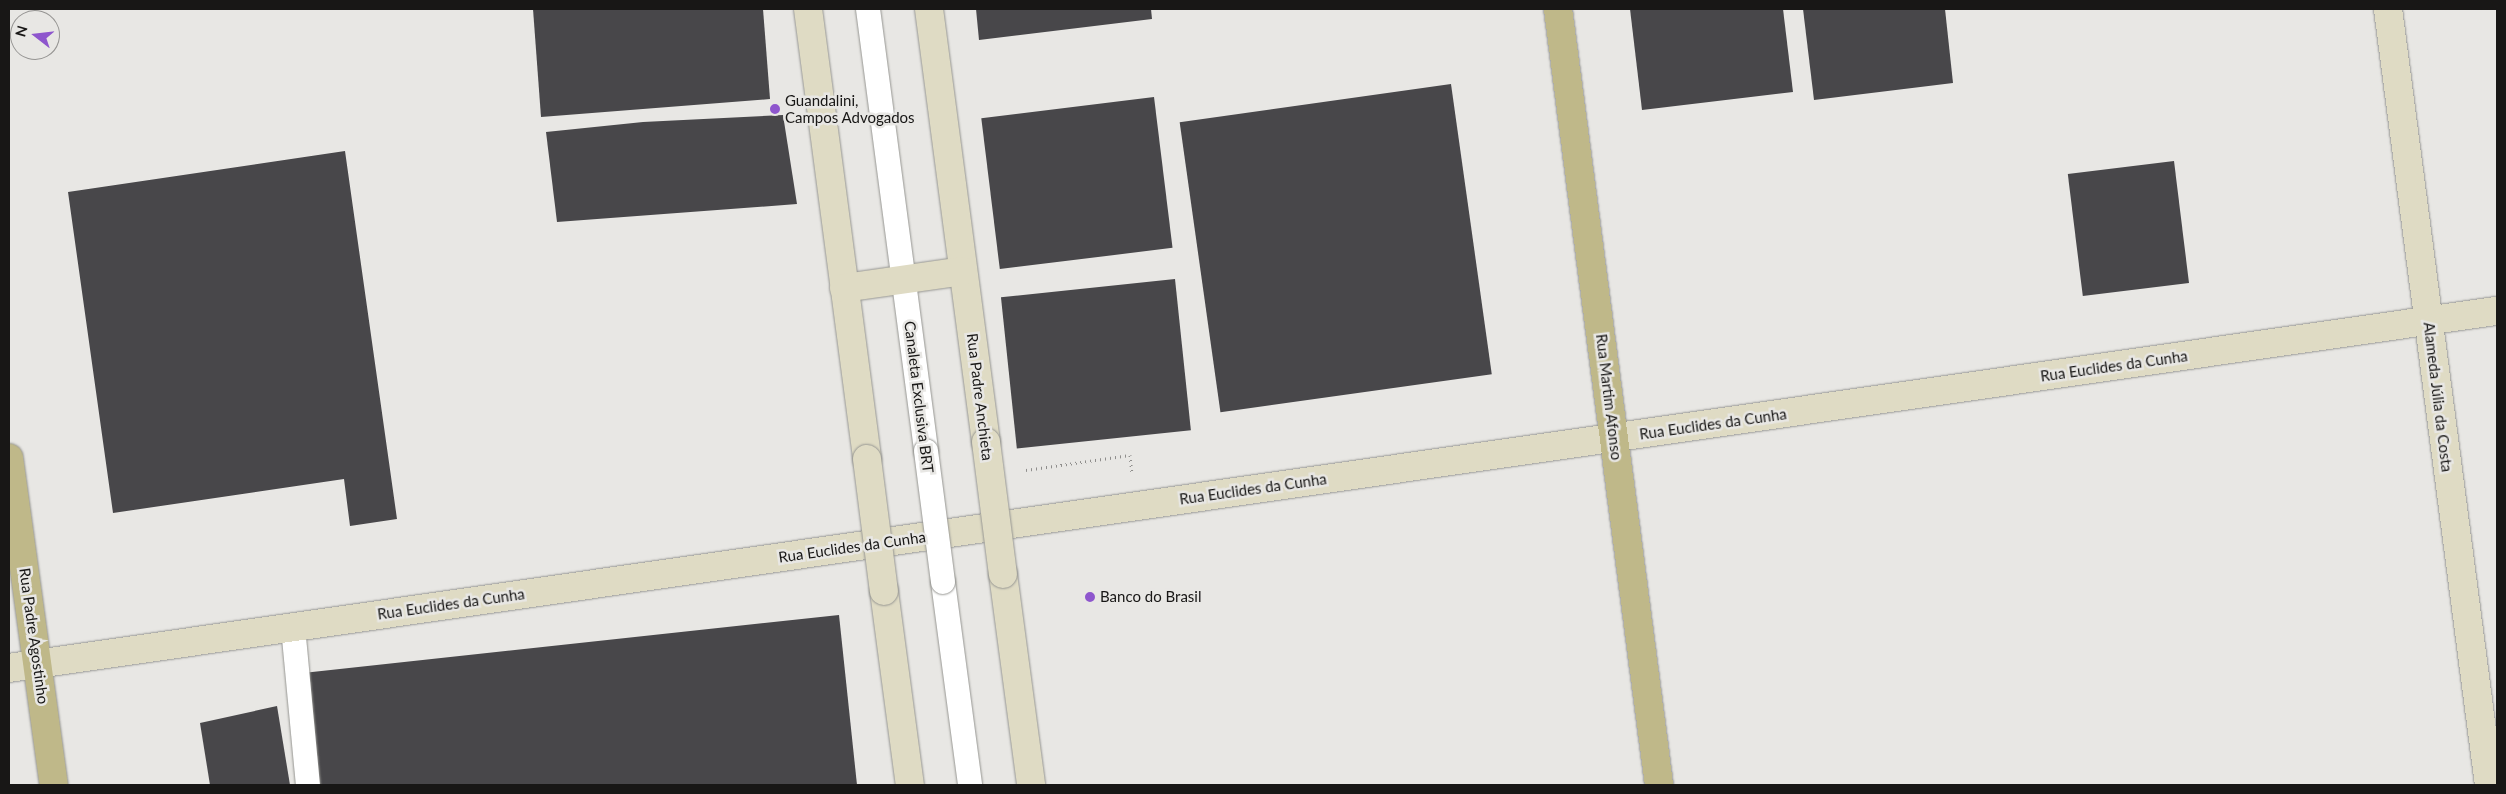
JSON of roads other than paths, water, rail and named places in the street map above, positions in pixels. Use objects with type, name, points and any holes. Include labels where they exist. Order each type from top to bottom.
[{"type":"main road","name":"Rua Martim Afonso","points":[[1558,9],[1659,785]]},
{"type":"main road","name":"Rua Padre Agostinho","points":[[9,458],[54,785]]},
{"type":"street","points":[[808,9],[910,785]]},
{"type":"street","name":"Rua Padre Anchieta","points":[[928,9],[1031,785]]},
{"type":"street","name":"Alameda Júlia da Costa","points":[[2388,9],[2489,785]]},
{"type":"street","points":[[844,288],[963,271]]},
{"type":"street","name":"Rua Euclides da Cunha","points":[[9,668],[2497,311]]},
{"type":"lane","name":"Canaleta Exclusiva BRT","points":[[868,9],[970,785]]},
{"type":"lane","points":[[293,627],[308,785]]},
{"type":"place","name":"Guandalini, Campos Advogados","points":[[775,109]]},
{"type":"place","name":"Banco do Brasil","points":[[1090,597]]}]
